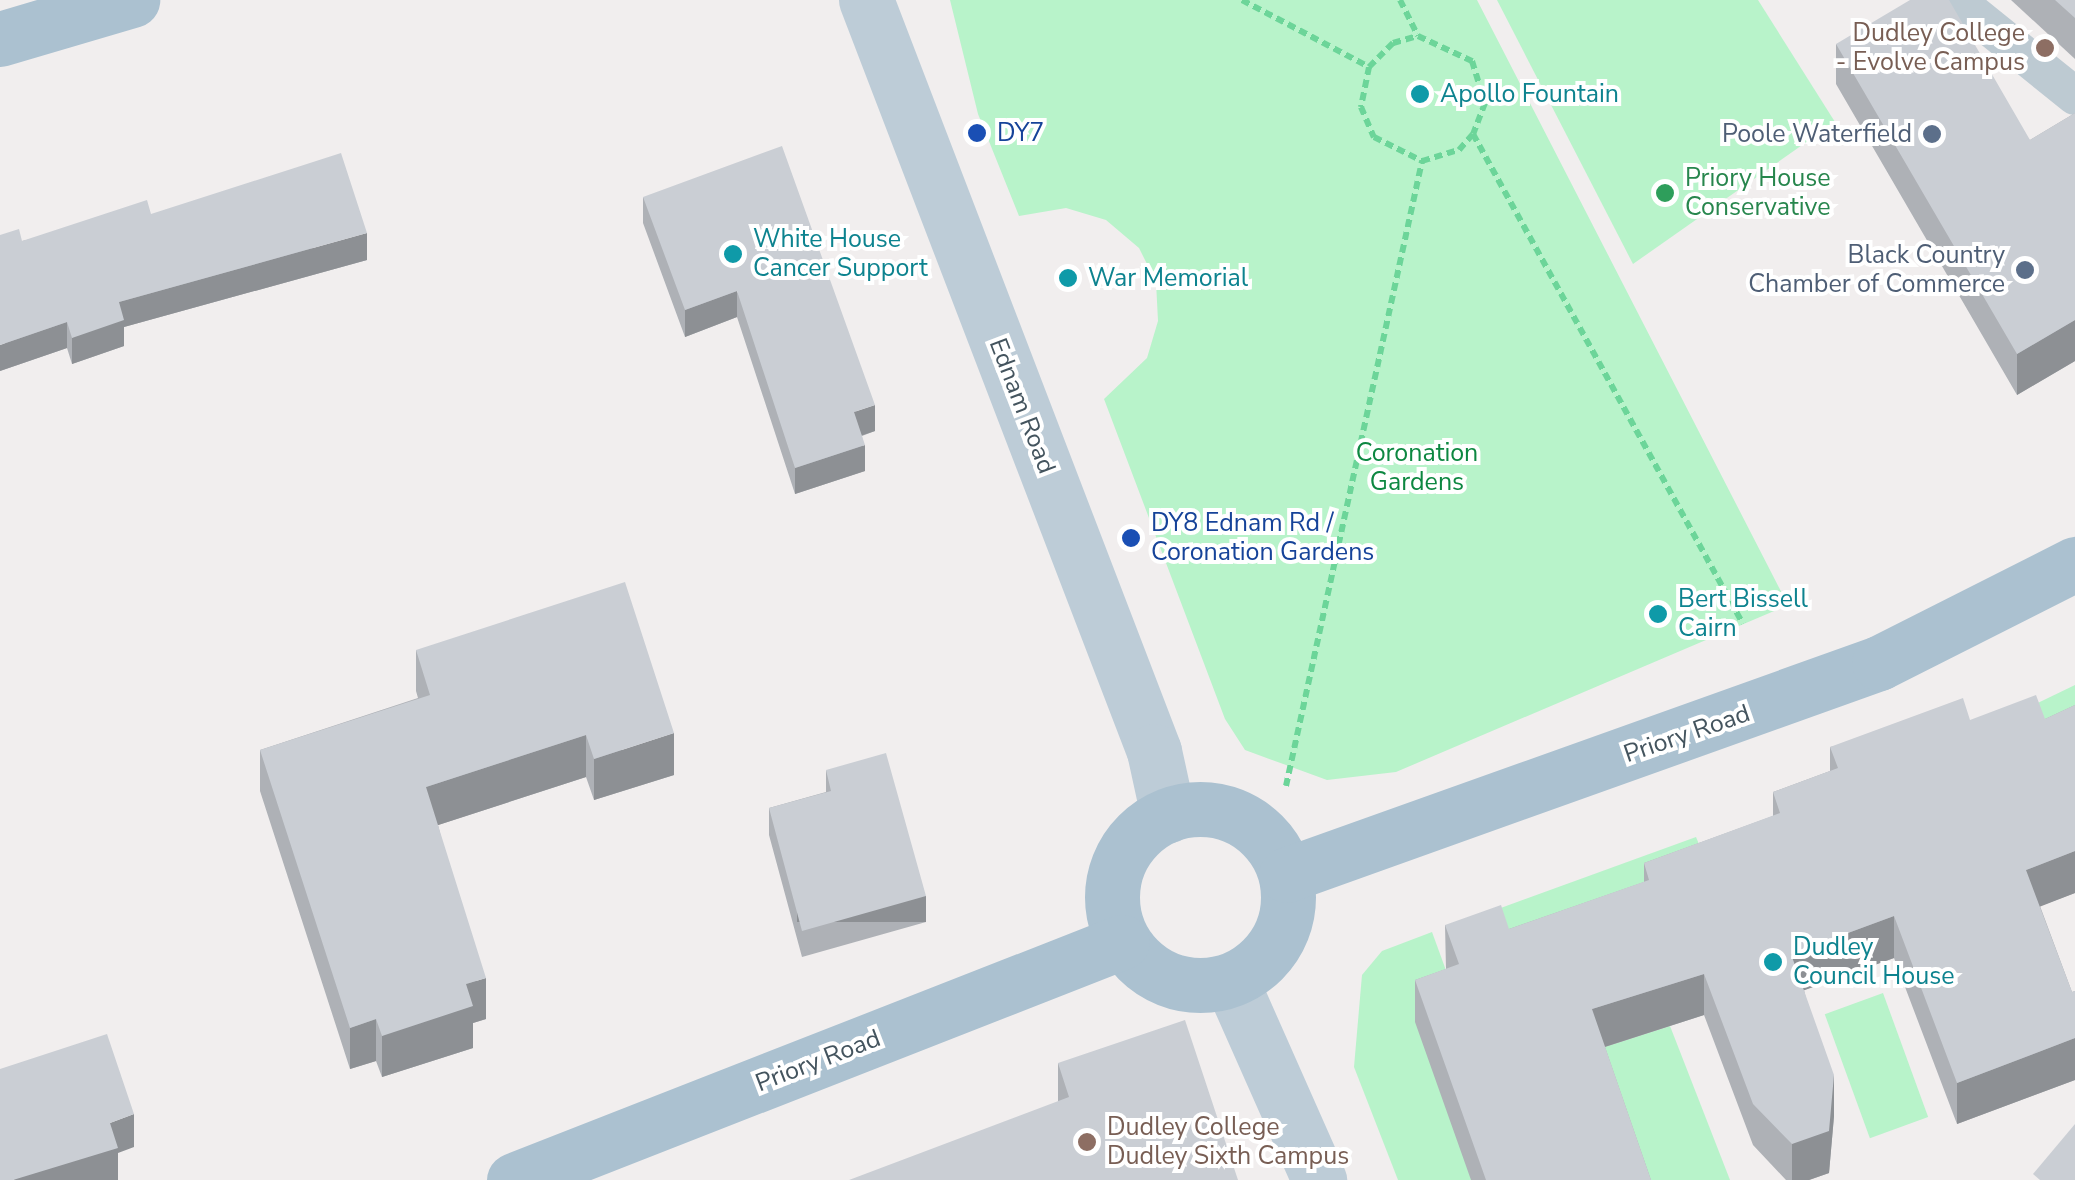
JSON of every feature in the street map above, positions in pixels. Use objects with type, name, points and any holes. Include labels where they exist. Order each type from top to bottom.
[{"type":"main road","points":[[0,39],[132,0]]},
{"type":"main road","name":"Ednam Road","points":[[866,0],[1154,751],[1168,814]]},
{"type":"main road","name":"Priory Road","points":[[1286,875],[1836,679],[2075,564]]},
{"type":"main road","points":[[1227,812],[1253,826],[1286,875],[1282,931],[1260,964],[1231,981],[1164,979],[1122,942],[1114,877],[1126,848],[1168,814],[1227,812]]},
{"type":"main road","name":"Priory Road","points":[[514,1180],[1122,942]]},
{"type":"main road","points":[[1231,981],[1318,1180]]},
{"type":"lane","points":[[1956,0],[2075,96]]},
{"type":"path","points":[[1242,0],[1369,67]]},
{"type":"path","points":[[1400,0],[1418,36],[1472,61],[1484,103],[1473,134],[1459,150],[1422,161],[1374,137],[1361,107],[1369,67],[1392,44],[1418,36]]},
{"type":"path","points":[[1473,134],[1743,624]]},
{"type":"path","points":[[1286,786],[1422,161]]},
{"type":"green space","name":"Coronation Gardens","points":[[950,0],[1477,0],[1788,605],[1396,772],[1327,780],[1245,750],[1225,719],[1104,399],[1147,358],[1158,321],[1156,282],[1139,248],[1106,220],[1066,208],[1019,216],[978,114]]},
{"type":"green space","name":"Priory House Conservative","points":[[1497,0],[1758,0],[1835,122],[1633,264]]},
{"type":"green space","points":[[2075,685],[2075,747],[1963,739]]},
{"type":"green space","points":[[1696,837],[1714,880],[1509,971],[1487,913]]},
{"type":"green space","points":[[1432,932],[1459,1006],[1471,1180],[1398,1180],[1354,1067],[1362,975],[1382,951]]},
{"type":"green space","points":[[1883,993],[1928,1117],[1870,1138],[1825,1014]]},
{"type":"green space","points":[[1670,1026],[1730,1180],[1637,1180],[1592,1051]]},
{"type":"building","points":[[1910,0],[1949,0],[2030,140],[2075,113],[2075,320],[2017,354],[1836,44]]},
{"type":"building","points":[[2055,0],[2075,0],[2075,18]]},
{"type":"building","points":[[782,146],[875,405],[854,412],[865,445],[795,468],[737,291],[685,310],[643,197]]},
{"type":"building","points":[[341,153],[367,233],[119,302],[124,320],[72,338],[67,322],[0,345],[0,235],[19,229],[22,241],[147,200],[151,214]]},
{"type":"building","points":[[625,582],[674,733],[594,759],[586,735],[426,787],[486,978],[466,984],[473,1006],[382,1036],[376,1019],[350,1028],[260,750],[430,695],[416,650]]},
{"type":"building","name":"Dudley Council House","points":[[2036,695],[2045,719],[2075,705],[2075,851],[2026,870],[2072,992],[2075,991],[2075,1038],[1957,1083],[1894,916],[1791,954],[1834,1075],[1829,1131],[1792,1144],[1753,1104],[1704,974],[1592,1009],[1651,1180],[1486,1180],[1415,980],[1459,964],[1445,925],[1501,905],[1509,929],[1649,880],[1644,863],[1780,813],[1773,792],[1838,768],[1830,747],[1963,698],[1970,720]]},
{"type":"building","points":[[886,753],[926,896],[802,931],[769,808],[831,791],[826,770]]},
{"type":"building","name":"Dudley College Dudley Sixth Campus","points":[[1185,1020],[1238,1180],[849,1180],[1069,1097],[1058,1063]]},
{"type":"building","points":[[107,1034],[134,1114],[110,1123],[118,1148],[13,1180],[0,1180],[0,1069]]},
{"type":"building","points":[[2075,1124],[2075,1180],[2040,1180],[2033,1174]]},
{"type":"place","name":"Dudley College - Evolve Campus","points":[[2045,48]]},
{"type":"place","name":"Apollo Fountain","points":[[1420,94]]},
{"type":"place","name":"DY7","points":[[977,133]]},
{"type":"place","name":"Poole Waterfield","points":[[1932,134]]},
{"type":"place","name":"Priory House Conservative","points":[[1665,193]]},
{"type":"place","name":"White House Cancer Support","points":[[733,254]]},
{"type":"place","name":"Black Country Chamber of Commerce","points":[[2025,270]]},
{"type":"place","name":"War Memorial","points":[[1068,278]]},
{"type":"place","name":"DY8 Ednam Rd / Coronation Gardens","points":[[1131,538]]},
{"type":"place","name":"Bert Bissell Cairn","points":[[1658,614]]},
{"type":"place","name":"Dudley Council House","points":[[1773,962]]},
{"type":"place","name":"Dudley College Dudley Sixth Campus","points":[[1087,1142]]}]
